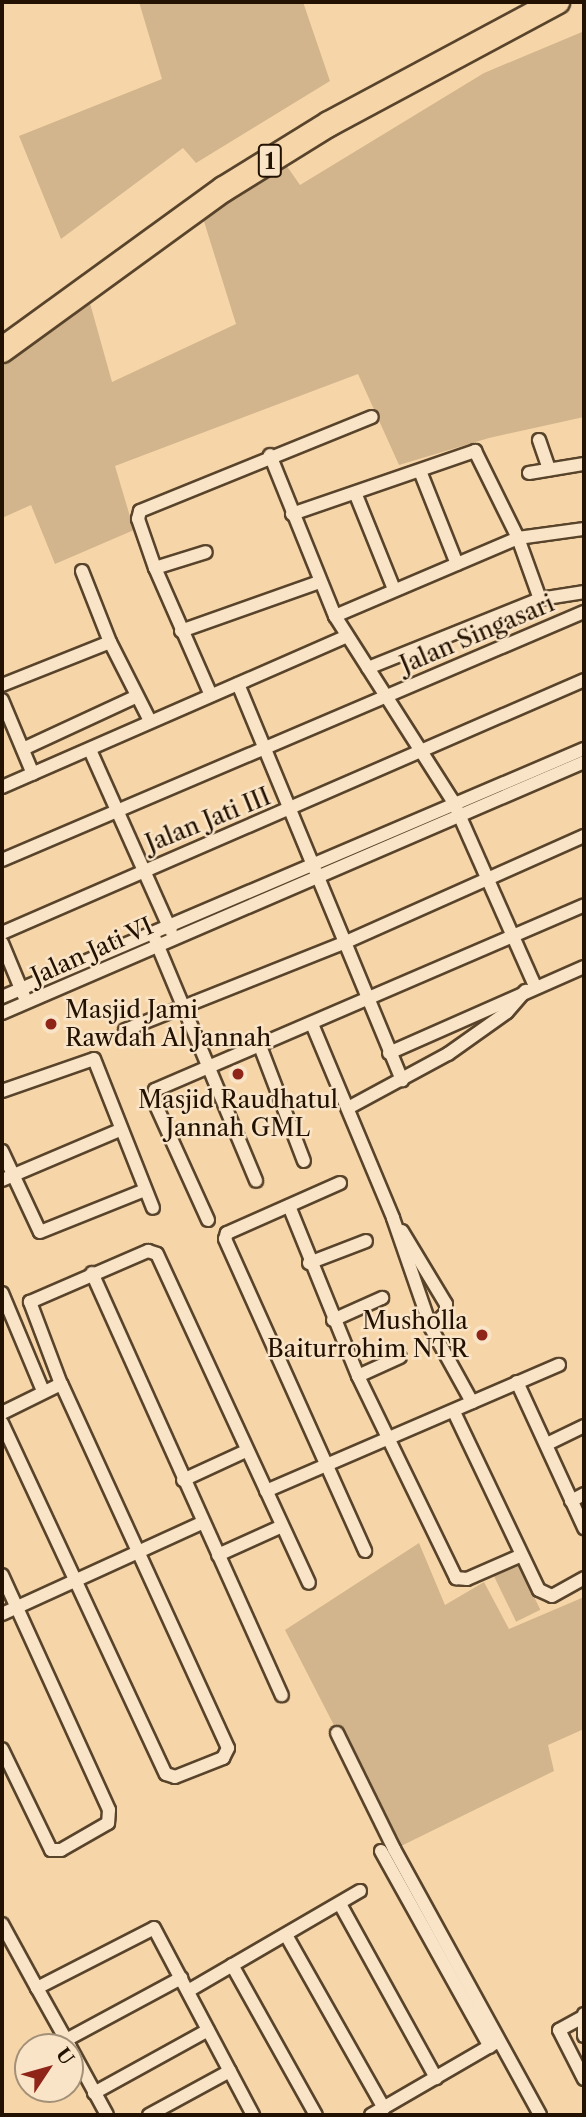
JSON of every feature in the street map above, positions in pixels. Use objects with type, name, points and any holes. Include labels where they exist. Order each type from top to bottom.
[{"type":"highway","name":"1","points":[[2,332],[216,178],[309,119],[521,2]]},
{"type":"highway","name":"1","points":[[2,349],[235,182],[329,124],[557,2]]},
{"type":"street","points":[[210,693],[155,568],[138,519],[140,511],[270,455],[372,417]]},
{"type":"street","points":[[539,440],[549,470]]},
{"type":"street","points":[[292,514],[356,495],[477,452],[518,538],[540,600]]},
{"type":"street","points":[[270,455],[319,582],[346,637],[369,668],[453,802],[513,937],[530,988]]},
{"type":"street","points":[[529,473],[584,464]]},
{"type":"street","points":[[420,471],[457,564]]},
{"type":"street","points":[[356,495],[394,589]]},
{"type":"street","points":[[335,616],[518,538],[584,529]]},
{"type":"street","points":[[155,568],[205,552]]},
{"type":"street","points":[[82,572],[135,697],[150,721]]},
{"type":"street","points":[[181,631],[319,582]]},
{"type":"street","points":[[369,668],[540,600],[584,592]]},
{"type":"street","name":"Jalan Singasari","points":[[2,860],[385,694],[584,612]]},
{"type":"street","points":[[2,787],[90,750],[210,693],[238,684],[346,637]]},
{"type":"street","points":[[2,685],[110,642]]},
{"type":"street","name":"Jalan Jati III","points":[[2,933],[143,869],[289,809],[584,680]]},
{"type":"street","points":[[238,684],[312,869],[346,942],[402,1080]]},
{"type":"street","points":[[23,749],[135,697]]},
{"type":"street","points":[[2,701],[33,774]]},
{"type":"street","points":[[312,869],[453,802],[584,749]]},
{"type":"street","points":[[90,750],[174,937]]},
{"type":"street","points":[[312,869],[458,815],[584,762]]},
{"type":"street","points":[[125,1030],[346,942],[584,836]]},
{"type":"street","name":"Jalan Jati VI","points":[[2,1013],[155,938],[168,924],[312,869]]},
{"type":"street","name":"Jalan Jati VI","points":[[2,998],[155,938],[174,937],[312,869]]},
{"type":"street","points":[[208,1220],[153,1096],[164,1084],[312,1024],[584,905]]},
{"type":"street","points":[[155,938],[206,1067],[256,1181]]},
{"type":"street","points":[[2,943],[27,1003]]},
{"type":"street","points":[[389,1053],[530,988],[584,967]]},
{"type":"street","points":[[348,1108],[402,1080],[484,1028],[530,988]]},
{"type":"street","points":[[312,1024],[393,1218],[431,1328],[472,1402]]},
{"type":"street","points":[[260,1046],[304,1161]]},
{"type":"street","points":[[2,1091],[94,1059],[153,1208]]},
{"type":"street","points":[[7,1177],[120,1130]]},
{"type":"street","points":[[2,1151],[7,1177],[40,1232],[145,1190]]},
{"type":"street","points":[[340,1183],[227,1233],[225,1239],[365,1551]]},
{"type":"street","points":[[289,1206],[309,1263],[358,1376],[456,1578],[467,1578],[520,1556]]},
{"type":"street","points":[[393,1218],[446,1304],[446,1312],[431,1328]]},
{"type":"street","points":[[309,1263],[366,1241]]},
{"type":"street","points":[[10,1310],[148,1251],[157,1254],[280,1527],[309,1583]]},
{"type":"street","points":[[92,1273],[202,1523],[282,1695]]},
{"type":"street","points":[[2,1293],[43,1391]]},
{"type":"street","points":[[333,1320],[382,1298]]},
{"type":"street","points":[[2,1423],[166,1774],[175,1777],[223,1758],[228,1748],[141,1550],[61,1384],[30,1302]]},
{"type":"street","points":[[358,1376],[400,1357]]},
{"type":"street","points":[[266,1491],[559,1365]]},
{"type":"street","points":[[517,1382],[584,1528]]},
{"type":"street","points":[[2,1413],[61,1384]]},
{"type":"street","points":[[454,1412],[520,1556],[546,1596],[584,1578]]},
{"type":"street","points":[[547,1444],[584,1426]]},
{"type":"street","points":[[183,1480],[246,1451]]},
{"type":"street","points":[[571,1501],[584,1494]]},
{"type":"street","points":[[2,1614],[202,1523]]},
{"type":"street","points":[[218,1555],[280,1527]]},
{"type":"street","points":[[2,1575],[109,1810],[108,1823],[61,1850],[51,1850],[2,1749]]},
{"type":"street","points":[[337,1733],[494,2044]]},
{"type":"street","points":[[381,1851],[494,2044],[540,2115]]},
{"type":"street","points":[[188,1991],[360,1891]]},
{"type":"street","points":[[340,1903],[436,2078]]},
{"type":"street","points":[[2,1924],[62,2033]]},
{"type":"street","points":[[37,1988],[150,1928],[181,1978],[253,2115]]},
{"type":"street","points":[[286,1935],[384,2108]]},
{"type":"street","points":[[232,1965],[317,2115]]},
{"type":"street","points":[[84,2036],[181,1978]]},
{"type":"street","points":[[584,2036],[583,2016],[559,2030],[584,2079]]},
{"type":"street","points":[[94,2093],[208,2031]]},
{"type":"street","points":[[371,2115],[494,2044]]},
{"type":"street","points":[[149,2115],[173,2110],[230,2071]]},
{"type":"street","points":[[84,2074],[107,2115]]},
{"type":"shaded area","points":[[139,2],[303,2],[330,81],[196,163],[183,148],[61,239],[19,136],[162,79]]},
{"type":"shaded area","points":[[582,32],[584,417],[489,438],[399,465],[358,374],[115,466],[134,530],[55,564],[31,505],[2,518],[2,359],[88,296],[112,382],[236,324],[202,215],[284,162],[300,185],[484,73]]},
{"type":"shaded area","points":[[419,1543],[445,1605],[484,1582],[509,1629],[584,1597],[584,1729],[548,1745],[554,1771],[397,1848],[285,1630]]},
{"type":"shaded area","points":[[518,1564],[540,1610],[516,1622],[494,1576]]},
{"type":"place","name":"Masjid Jami Rawdah Al Jannah","points":[[51,1024]]},
{"type":"place","name":"Masjid Raudhatul Jannah GML","points":[[238,1074]]},
{"type":"place","name":"Musholla Baiturrohim NTR","points":[[482,1335]]}]
